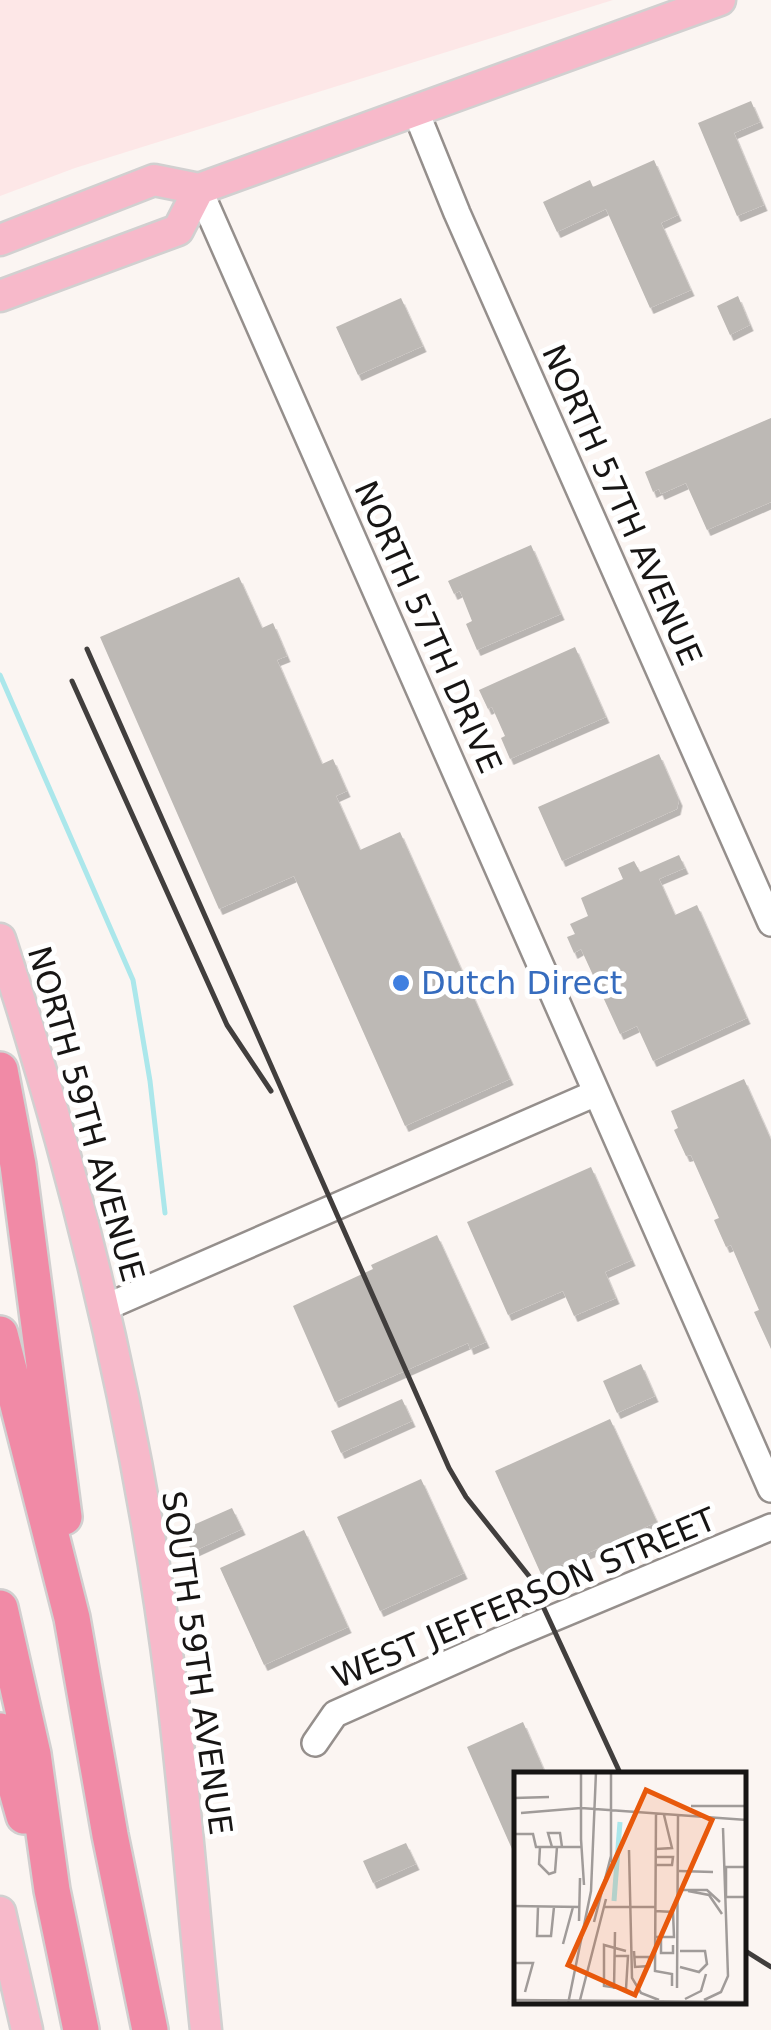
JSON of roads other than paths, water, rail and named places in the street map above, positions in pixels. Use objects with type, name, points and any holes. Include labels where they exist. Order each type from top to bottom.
[{"type":"highway","points":[[0,1070],[18,1165],[60,1467],[72,1618]]},
{"type":"highway","points":[[0,1334],[72,1618],[110,1835],[150,2030]]},
{"type":"highway","points":[[0,1608],[33,1754],[52,1890],[81,2030]]},
{"type":"highway","points":[[0,1730],[18,1800],[52,1890]]},
{"type":"main road","points":[[0,240],[154,180],[199,189],[720,0]]},
{"type":"main road","points":[[0,296],[178,230],[199,189]]},
{"type":"main road","name":"NORTH 59TH AVENUE","points":[[0,939],[56,1120],[104,1308]]},
{"type":"main road","name":"SOUTH 59TH AVENUE","points":[[104,1308],[144,1518],[171,1689],[206,2030]]},
{"type":"main road","points":[[0,1912],[27,2030]]},
{"type":"street","name":"NORTH 57TH AVENUE","points":[[416,112],[771,923]]},
{"type":"street","name":"NORTH 57TH DRIVE","points":[[199,189],[771,1489]]},
{"type":"street","points":[[104,1308],[596,1093]]},
{"type":"street","name":"WEST JEFFERSON STREET","points":[[316,1744],[335,1714],[771,1527]]},
{"type":"waterway","points":[[0,675],[133,980],[150,1081],[165,1213]]},
{"type":"railway","points":[[87,649],[449,1468],[466,1497],[529,1576],[620,1772]]},
{"type":"railway","points":[[72,681],[227,1025],[271,1091]]},
{"type":"railway","points":[[746,1951],[771,1967]]},
{"type":"place","name":"Dutch Direct","points":[[401,983]]}]
